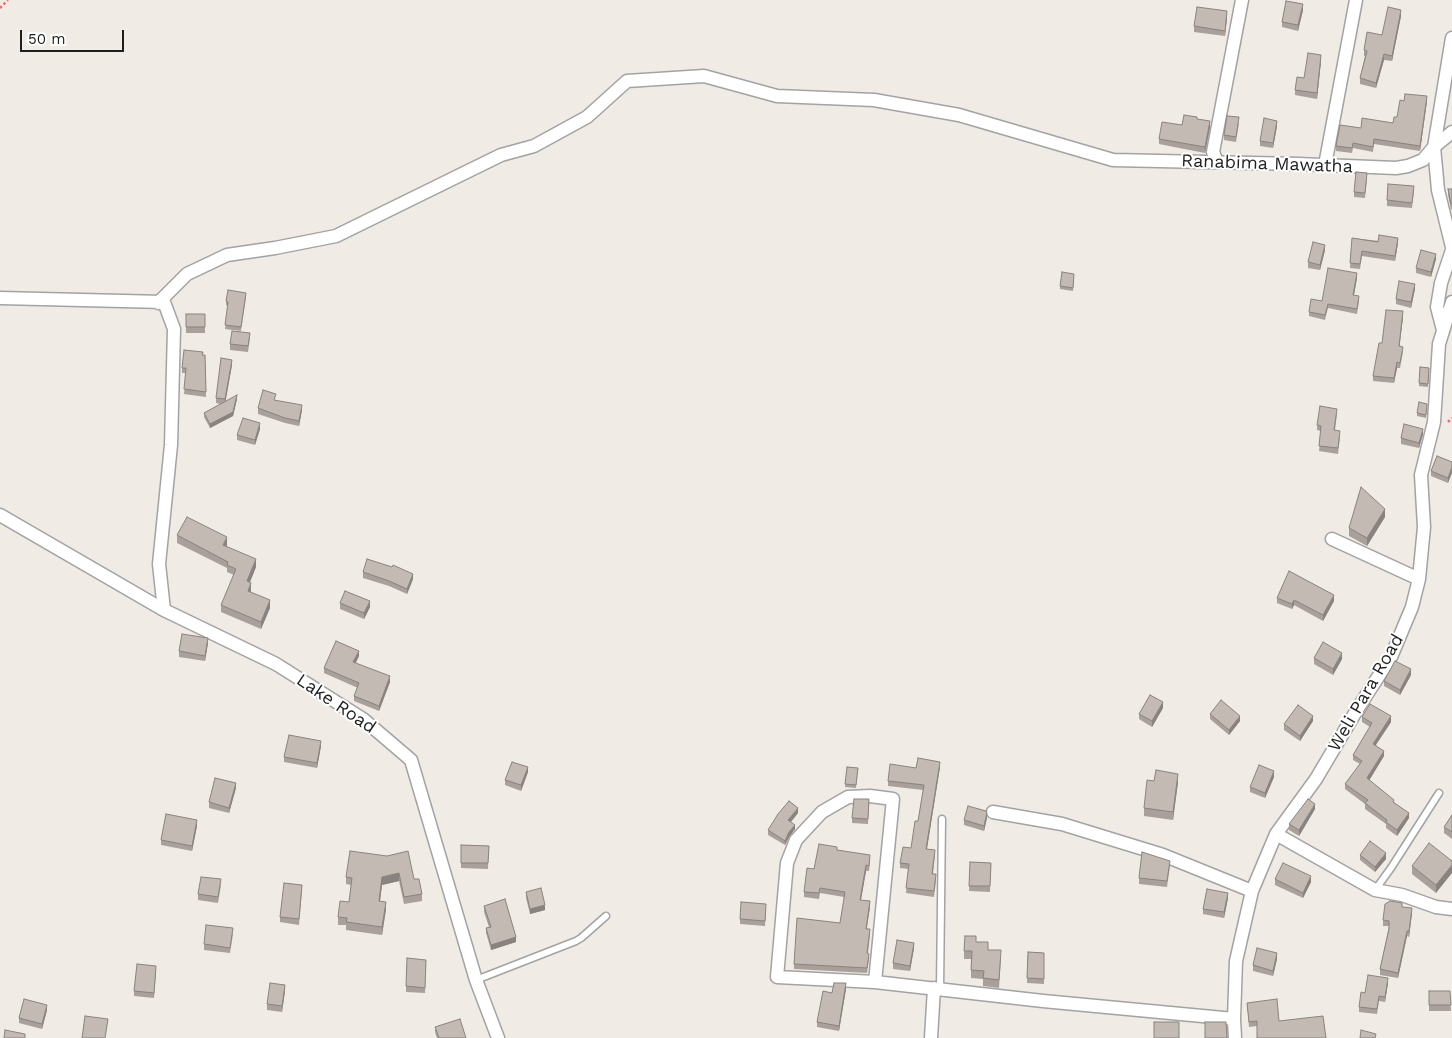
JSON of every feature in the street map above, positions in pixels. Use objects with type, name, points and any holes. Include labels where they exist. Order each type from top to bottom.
[{"type":"street","points":[[1217,162],[1213,152],[1242,0]]},
{"type":"street","points":[[1325,165],[1356,0]]},
{"type":"street","points":[[1443,330],[1437,307],[1441,283],[1452,249],[1438,190],[1434,146],[1452,38]]},
{"type":"street","name":"Ranabima Mawatha","points":[[158,303],[187,274],[227,255],[336,236],[501,155],[534,146],[587,116],[627,81],[704,76],[777,96],[874,100],[959,115],[1113,160],[1396,168],[1424,160],[1434,146],[1452,132]]},
{"type":"street","points":[[0,298],[164,302],[174,329],[171,445],[159,564],[164,610]]},
{"type":"street","name":"Weli Para Road","points":[[1235,1038],[1236,961],[1252,891],[1276,834],[1316,779],[1391,657],[1412,607],[1419,579],[1424,528],[1421,475],[1434,422],[1439,344],[1452,302]]},
{"type":"street","name":"Lake Road","points":[[0,515],[164,610],[276,664],[363,719],[411,760],[476,980],[498,1038]]},
{"type":"street","points":[[1332,539],[1419,579]]},
{"type":"street","points":[[875,982],[893,799],[870,796],[848,797],[822,812],[796,840],[787,863],[777,977],[875,982],[1043,1001],[1234,1019]]},
{"type":"street","points":[[993,812],[1062,824],[1144,849],[1252,891]]},
{"type":"street","points":[[1276,834],[1375,890],[1402,895],[1436,907],[1452,909]]},
{"type":"street","points":[[931,1038],[937,989]]},
{"type":"lane","points":[[1375,890],[1440,793]]},
{"type":"lane","points":[[937,989],[942,819]]},
{"type":"lane","points":[[476,980],[576,941],[582,938],[606,916]]},
{"type":"path","points":[[0,8],[8,0]]},
{"type":"building","points":[[1286,1],[1303,4],[1298,25],[1282,22]]},
{"type":"building","points":[[1197,7],[1227,11],[1225,31],[1194,26]]},
{"type":"building","points":[[1388,7],[1401,10],[1392,56],[1384,54],[1376,83],[1360,78],[1367,51],[1364,50],[1367,32],[1382,35]]},
{"type":"building","points":[[1308,53],[1321,55],[1317,93],[1295,90],[1297,77],[1304,78]]},
{"type":"building","points":[[1405,94],[1427,96],[1420,146],[1374,139],[1373,147],[1353,143],[1352,148],[1336,146],[1340,125],[1361,128],[1362,118],[1393,123],[1394,117],[1397,117],[1400,100],[1404,101]]},
{"type":"building","points":[[1184,115],[1210,121],[1205,147],[1159,139],[1162,122],[1182,125]]},
{"type":"building","points":[[1227,116],[1239,117],[1236,137],[1224,135]]},
{"type":"building","points":[[1264,118],[1277,121],[1273,143],[1260,141]]},
{"type":"building","points":[[1356,172],[1367,173],[1365,193],[1354,192]]},
{"type":"building","points":[[1388,184],[1414,186],[1412,203],[1387,200]]},
{"type":"building","points":[[1448,189],[1452,189],[1452,204],[1451,204]]},
{"type":"building","points":[[1379,235],[1398,238],[1395,256],[1362,251],[1360,264],[1350,263],[1352,238],[1378,242]]},
{"type":"building","points":[[1313,242],[1325,245],[1320,265],[1308,262]]},
{"type":"building","points":[[1421,250],[1436,254],[1431,272],[1416,268]]},
{"type":"building","points":[[1328,268],[1357,273],[1353,295],[1359,296],[1357,309],[1328,304],[1325,315],[1309,312],[1311,299],[1322,301]]},
{"type":"building","points":[[1062,272],[1074,274],[1073,288],[1060,286]]},
{"type":"building","points":[[1399,281],[1415,284],[1411,302],[1396,299]]},
{"type":"building","points":[[228,290],[246,293],[241,327],[225,325]]},
{"type":"building","points":[[1386,310],[1403,311],[1399,346],[1403,347],[1400,363],[1397,362],[1394,378],[1373,376],[1379,343],[1382,343]]},
{"type":"building","points":[[186,314],[205,314],[205,327],[186,327]]},
{"type":"building","points":[[232,331],[250,333],[248,346],[230,344]]},
{"type":"building","points":[[184,350],[203,352],[202,355],[205,355],[206,392],[184,389],[186,368],[182,368]]},
{"type":"building","points":[[221,358],[232,360],[225,399],[216,398]]},
{"type":"building","points":[[1420,367],[1429,368],[1428,384],[1419,383]]},
{"type":"building","points":[[263,390],[276,394],[274,400],[302,405],[299,421],[258,408]]},
{"type":"building","points":[[237,395],[233,412],[210,424],[204,413]]},
{"type":"building","points":[[1419,402],[1427,404],[1426,415],[1417,413]]},
{"type":"building","points":[[1320,406],[1337,409],[1334,430],[1340,431],[1338,448],[1319,446],[1321,426],[1317,425]]},
{"type":"building","points":[[243,418],[260,423],[255,440],[237,435]]},
{"type":"building","points":[[1404,424],[1423,429],[1419,443],[1401,438]]},
{"type":"building","points":[[1437,456],[1452,462],[1448,478],[1431,471]]},
{"type":"building","points":[[1361,487],[1385,509],[1367,538],[1349,528]]},
{"type":"building","points":[[187,517],[227,537],[223,545],[256,559],[247,581],[251,583],[248,591],[270,600],[261,622],[221,605],[236,569],[227,565],[228,562],[177,535]]},
{"type":"building","points":[[367,559],[392,567],[393,565],[413,574],[407,589],[363,572]]},
{"type":"building","points":[[1289,571],[1334,595],[1323,615],[1294,600],[1292,604],[1277,598]]},
{"type":"building","points":[[345,591],[370,601],[364,613],[340,603]]},
{"type":"building","points":[[182,634],[208,638],[205,656],[179,651]]},
{"type":"building","points":[[336,641],[359,651],[353,662],[390,676],[379,706],[354,696],[359,683],[324,668]]},
{"type":"building","points":[[1323,642],[1342,653],[1333,669],[1314,658]]},
{"type":"building","points":[[1395,661],[1411,669],[1400,690],[1384,681]]},
{"type":"building","points":[[1150,695],[1163,702],[1152,721],[1139,714]]},
{"type":"building","points":[[1221,700],[1240,716],[1229,730],[1210,714]]},
{"type":"building","points":[[1370,704],[1391,716],[1373,744],[1384,751],[1367,778],[1394,800],[1393,802],[1409,813],[1397,830],[1365,803],[1368,800],[1345,784],[1362,761],[1353,755],[1372,723],[1362,717]]},
{"type":"building","points":[[1298,705],[1313,716],[1300,736],[1284,724]]},
{"type":"building","points":[[289,735],[321,741],[317,763],[284,757]]},
{"type":"building","points":[[918,758],[940,762],[926,849],[935,850],[932,874],[936,874],[934,891],[906,888],[909,864],[900,863],[903,847],[911,848],[915,821],[918,821],[924,785],[888,781],[890,764],[916,768]]},
{"type":"building","points":[[512,762],[528,767],[521,785],[505,780]]},
{"type":"building","points":[[1259,765],[1274,771],[1265,793],[1250,787]]},
{"type":"building","points":[[847,767],[858,768],[856,785],[845,784]]},
{"type":"building","points":[[1156,770],[1178,774],[1173,812],[1144,808],[1147,780],[1154,781]]},
{"type":"building","points":[[215,778],[236,783],[229,808],[209,802]]},
{"type":"building","points":[[854,799],[869,799],[868,819],[852,818]]},
{"type":"building","points":[[1308,799],[1315,804],[1299,830],[1289,824]]},
{"type":"building","points":[[789,801],[798,808],[788,820],[795,825],[785,841],[768,830]]},
{"type":"building","points":[[968,806],[987,812],[984,826],[964,820]]},
{"type":"building","points":[[166,814],[197,820],[192,846],[161,840]]},
{"type":"building","points":[[1452,815],[1452,832],[1444,827]]},
{"type":"building","points":[[1370,841],[1386,853],[1375,867],[1360,855]]},
{"type":"building","points":[[1429,843],[1452,861],[1452,865],[1436,885],[1412,866]]},
{"type":"building","points":[[819,844],[837,847],[837,850],[870,855],[869,866],[866,865],[860,900],[870,901],[866,929],[870,929],[867,968],[794,964],[797,918],[840,923],[845,892],[820,888],[819,893],[804,892],[807,868],[814,869]]},
{"type":"building","points":[[461,845],[489,846],[488,863],[461,863]]},
{"type":"building","points":[[350,851],[387,856],[408,851],[414,879],[419,879],[422,894],[404,897],[399,873],[382,877],[379,901],[386,902],[382,927],[346,922],[347,918],[338,917],[340,901],[349,902],[352,878],[346,877]]},
{"type":"building","points":[[1142,852],[1170,861],[1167,881],[1139,878]]},
{"type":"building","points":[[970,862],[991,863],[990,886],[969,886]]},
{"type":"building","points":[[1283,863],[1311,876],[1303,893],[1275,879]]},
{"type":"building","points":[[201,877],[221,879],[218,897],[198,894]]},
{"type":"building","points":[[284,883],[302,885],[299,919],[280,917]]},
{"type":"building","points":[[541,888],[545,905],[530,909],[526,892]]},
{"type":"building","points":[[1207,889],[1228,893],[1224,912],[1203,909]]},
{"type":"building","points":[[505,899],[516,937],[491,945],[486,928],[491,927],[484,906]]},
{"type":"building","points":[[1390,901],[1402,903],[1402,907],[1412,908],[1409,931],[1407,931],[1398,973],[1380,969],[1389,929],[1389,921],[1383,920],[1385,904]]},
{"type":"building","points":[[741,902],[766,904],[765,921],[740,919]]},
{"type":"building","points":[[206,925],[233,928],[230,948],[204,944]]},
{"type":"building","points":[[965,936],[976,936],[976,942],[988,942],[988,950],[1001,950],[999,980],[983,978],[984,971],[971,970],[972,951],[964,951]]},
{"type":"building","points":[[897,940],[914,943],[910,966],[893,963]]},
{"type":"building","points":[[1257,948],[1277,953],[1273,971],[1253,965]]},
{"type":"building","points":[[1028,952],[1044,953],[1044,979],[1027,978]]},
{"type":"building","points":[[407,958],[426,960],[425,988],[406,986]]},
{"type":"building","points":[[137,964],[156,966],[154,993],[134,991]]},
{"type":"building","points":[[1368,975],[1388,978],[1385,997],[1379,996],[1377,1009],[1359,1007],[1361,992],[1365,993]]},
{"type":"building","points":[[270,983],[285,985],[282,1006],[267,1004]]},
{"type":"building","points":[[834,983],[846,983],[839,1026],[817,1022],[823,991],[832,993]]},
{"type":"building","points":[[1429,991],[1450,991],[1451,1005],[1429,1005]]},
{"type":"building","points":[[24,999],[47,1005],[42,1024],[19,1018]]},
{"type":"building","points":[[1277,999],[1279,1021],[1323,1016],[1326,1038],[1257,1038],[1257,1021],[1249,1022],[1247,1003]]},
{"type":"building","points":[[85,1016],[108,1019],[105,1038],[82,1038]]},
{"type":"building","points":[[460,1019],[466,1038],[439,1038],[435,1027]]},
{"type":"building","points":[[1154,1022],[1179,1022],[1179,1038],[1154,1038]]},
{"type":"building","points":[[1205,1022],[1226,1022],[1227,1038],[1205,1038]]},
{"type":"building","points":[[5,1030],[25,1034],[25,1038],[4,1038]]},
{"type":"building","points":[[1361,1030],[1376,1034],[1375,1038],[1360,1038]]}]
